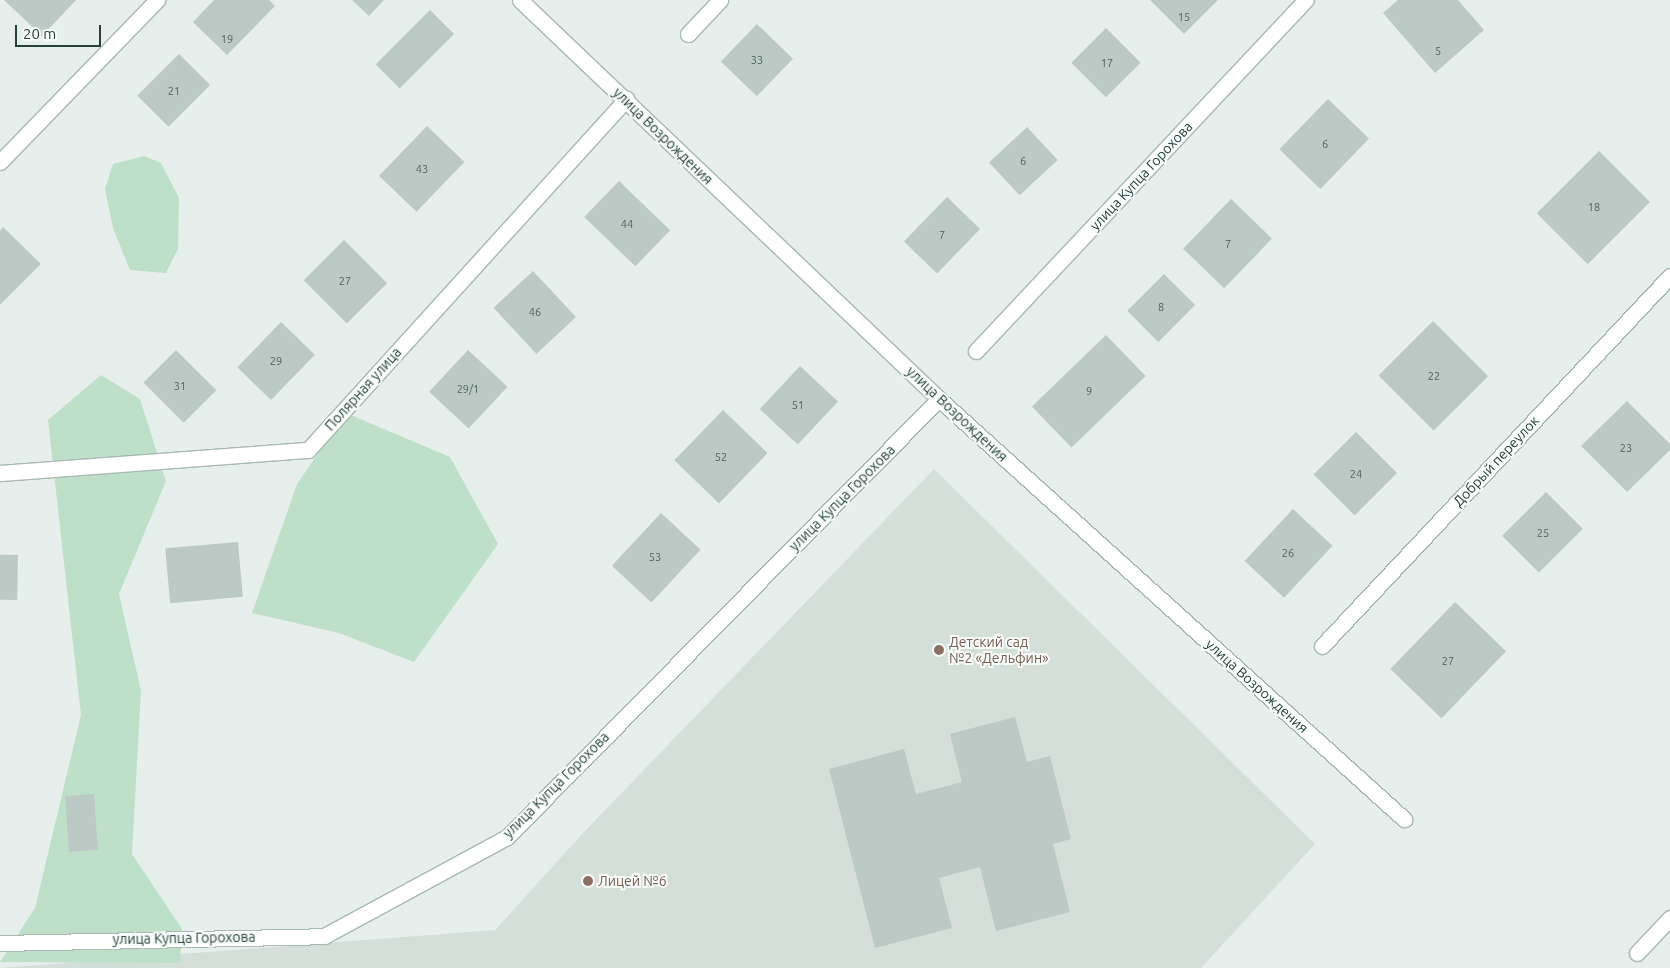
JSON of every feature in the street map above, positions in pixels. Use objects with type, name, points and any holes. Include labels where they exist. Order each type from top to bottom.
[{"type":"street","points":[[0,162],[157,0]]},
{"type":"street","name":"улица Возрождения","points":[[520,0],[939,399],[1404,819]]},
{"type":"street","points":[[688,34],[720,0]]},
{"type":"street","name":"улица Купца Горохова","points":[[976,351],[1306,0]]},
{"type":"street","name":"Полярная улица","points":[[0,473],[308,450],[626,100]]},
{"type":"street","name":"Добрый переулок","points":[[1322,646],[1670,276]]},
{"type":"street","name":"улица Купца Горохова","points":[[0,943],[324,936],[507,837],[939,399]]},
{"type":"street","points":[[1637,953],[1670,918]]},
{"type":"shaded area","name":"Детский сад №2 «Дельфин»","points":[[934,469],[1315,844],[1201,968],[0,968],[495,930],[584,832]]},
{"type":"green space","points":[[144,156],[161,163],[179,198],[178,249],[166,273],[130,270],[113,228],[105,189],[113,164]]},
{"type":"green space","points":[[101,375],[140,399],[166,481],[119,594],[141,691],[132,854],[182,929],[180,963],[0,962],[35,908],[81,715],[48,420]]},
{"type":"green space","points":[[346,413],[450,457],[498,544],[414,662],[339,633],[252,613],[297,484]]},
{"type":"building","points":[[4,0],[76,0],[42,36]]},
{"type":"building","points":[[214,0],[269,0],[275,6],[227,55],[193,22]]},
{"type":"building","points":[[352,0],[384,0],[369,16]]},
{"type":"building","points":[[1150,0],[1218,0],[1184,34]]},
{"type":"building","points":[[1398,0],[1458,0],[1484,30],[1435,73],[1383,13]]},
{"type":"building","points":[[430,10],[454,34],[400,88],[376,64]]},
{"type":"building","points":[[757,24],[793,59],[757,96],[721,61]]},
{"type":"building","points":[[1106,28],[1141,63],[1106,97],[1071,63]]},
{"type":"building","points":[[179,54],[210,85],[168,127],[137,96]]},
{"type":"building","points":[[1328,99],[1369,139],[1320,189],[1279,149]]},
{"type":"building","points":[[427,126],[464,162],[416,212],[379,176]]},
{"type":"building","points":[[1027,127],[1058,160],[1020,195],[989,162]]},
{"type":"building","points":[[1599,151],[1650,202],[1588,264],[1537,213]]},
{"type":"building","points":[[619,181],[670,230],[635,266],[584,217]]},
{"type":"building","points":[[947,197],[980,229],[937,274],[904,242]]},
{"type":"building","points":[[1231,199],[1272,239],[1224,288],[1183,249]]},
{"type":"building","points":[[3,227],[41,264],[0,305],[0,231]]},
{"type":"building","points":[[344,240],[387,283],[347,323],[304,280]]},
{"type":"building","points":[[533,271],[576,317],[536,354],[494,308]]},
{"type":"building","points":[[1164,274],[1195,305],[1158,342],[1127,311]]},
{"type":"building","points":[[1433,321],[1488,376],[1434,431],[1379,375]]},
{"type":"building","points":[[281,322],[315,355],[271,400],[237,367]]},
{"type":"building","points":[[1106,335],[1146,376],[1072,448],[1032,407]]},
{"type":"building","points":[[176,350],[216,390],[184,423],[143,383]]},
{"type":"building","points":[[468,350],[507,387],[469,429],[429,392]]},
{"type":"building","points":[[800,366],[838,401],[798,445],[760,409]]},
{"type":"building","points":[[1627,401],[1670,444],[1670,450],[1627,492],[1581,446]]},
{"type":"building","points":[[723,410],[768,453],[719,503],[674,460]]},
{"type":"building","points":[[1356,432],[1397,473],[1355,515],[1314,474]]},
{"type":"building","points":[[1546,492],[1583,529],[1539,573],[1502,536]]},
{"type":"building","points":[[1293,509],[1332,546],[1284,598],[1245,561]]},
{"type":"building","points":[[661,513],[700,550],[651,602],[612,566]]},
{"type":"building","points":[[238,542],[243,597],[170,603],[165,548]]},
{"type":"building","points":[[0,555],[18,555],[17,600],[0,600]]},
{"type":"building","points":[[1455,602],[1506,651],[1441,718],[1390,669]]},
{"type":"building","points":[[1015,717],[1027,762],[1050,756],[1071,839],[1053,844],[1070,912],[996,931],[980,867],[939,878],[952,928],[875,948],[829,769],[904,749],[916,794],[962,782],[950,734]]},
{"type":"building","points":[[94,794],[98,850],[69,852],[65,796]]},
{"type":"place","name":"Детский сад №2 «Дельфин»","points":[[939,650]]},
{"type":"place","name":"Лицей №6","points":[[588,881]]}]
